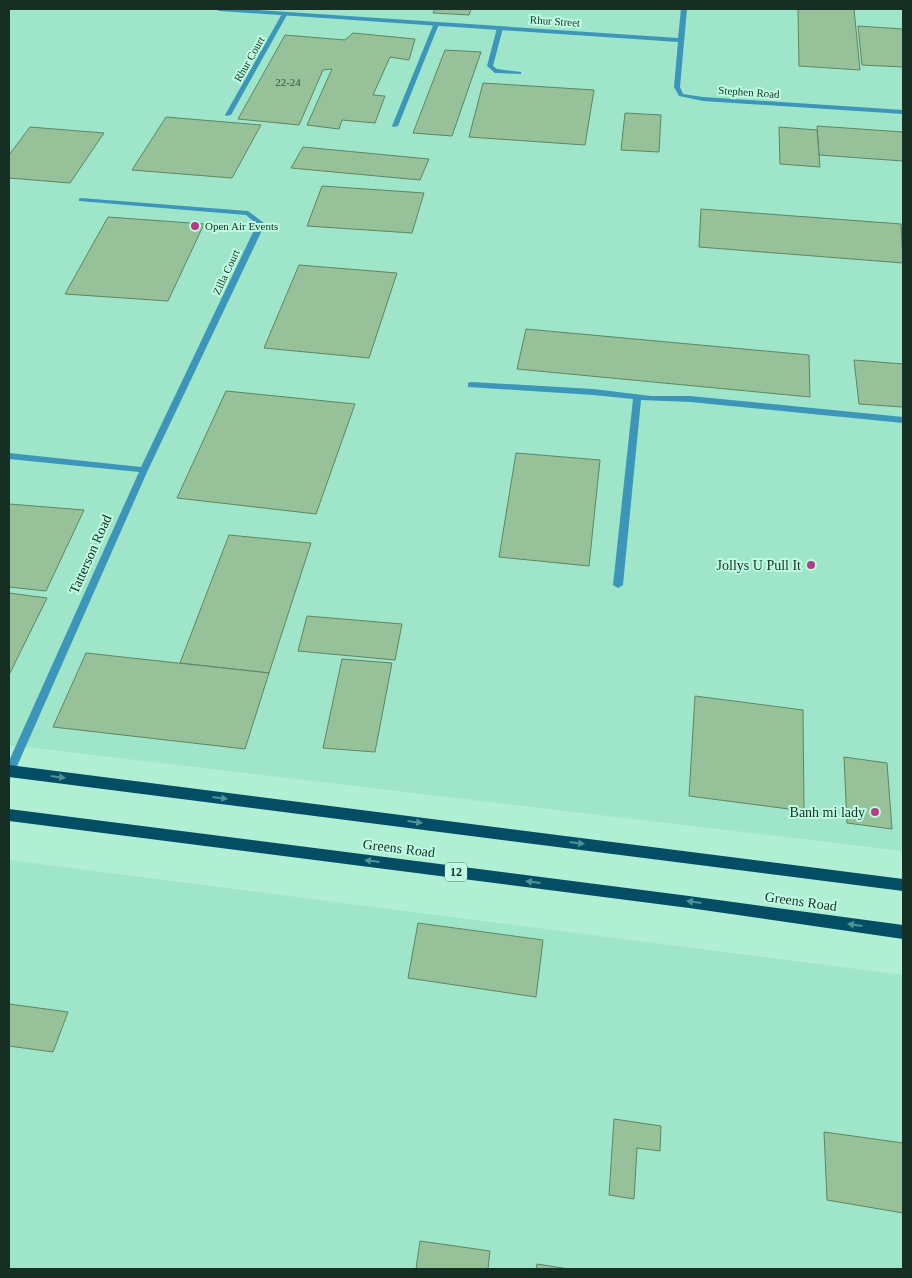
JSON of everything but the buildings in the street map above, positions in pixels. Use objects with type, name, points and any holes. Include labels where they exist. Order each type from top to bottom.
[{"type":"main road","name":"Greens Road","points":[[9,772],[903,885]]},
{"type":"main road","name":"Greens Road","points":[[9,815],[680,900],[903,932]]},
{"type":"street","name":"Rhur Street","points":[[218,9],[681,40]]},
{"type":"street","name":"Stephen Road","points":[[684,9],[677,87],[681,95],[703,99],[903,112]]},
{"type":"street","name":"Rhur Court","points":[[228,115],[285,13]]},
{"type":"street","points":[[395,126],[436,24]]},
{"type":"street","points":[[500,28],[490,66],[495,72],[519,73]]},
{"type":"street","name":"Zilla Court","points":[[81,200],[248,213],[261,224],[144,470]]},
{"type":"street","points":[[471,385],[574,390],[637,397],[690,399],[903,420]]},
{"type":"street","points":[[618,585],[637,397]]},
{"type":"street","points":[[9,456],[144,470]]},
{"type":"street","name":"Tatterson Road","points":[[9,772],[144,470]]},
{"type":"shaded area","points":[[9,9],[903,9],[903,851],[9,745]]},
{"type":"shaded area","points":[[9,860],[903,975],[903,1269],[9,1269]]},
{"type":"place","name":"Open Air Events","points":[[195,226]]},
{"type":"place","name":"Jollys U Pull It","points":[[811,565]]},
{"type":"place","name":"Banh mi lady","points":[[875,812]]}]
